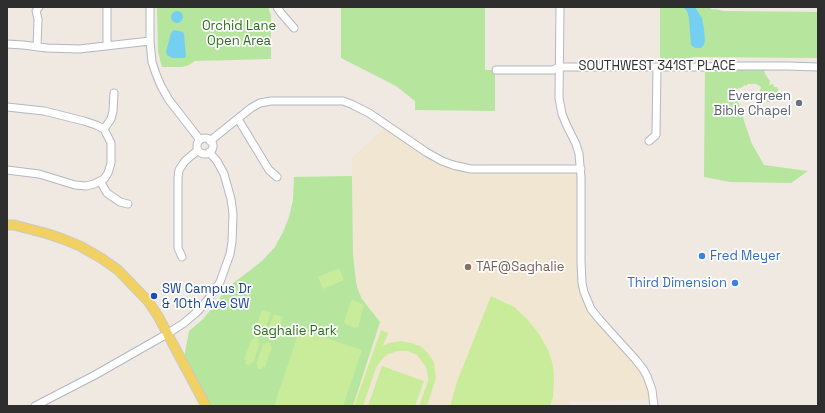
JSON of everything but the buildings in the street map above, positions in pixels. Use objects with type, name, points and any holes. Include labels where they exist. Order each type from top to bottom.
[{"type":"main road","points":[[7,225],[14,225],[45,232],[80,246],[118,270],[148,301],[158,316],[206,406]]},
{"type":"street","points":[[37,47],[38,19],[36,11],[38,7]]},
{"type":"street","points":[[107,7],[107,46]]},
{"type":"street","points":[[150,7],[150,41],[152,62],[161,86],[200,140]]},
{"type":"street","points":[[277,7],[294,28]]},
{"type":"street","points":[[560,7],[559,98],[566,126],[575,141],[578,150],[581,169],[581,261],[584,292],[595,314],[643,369],[652,390],[654,406]]},
{"type":"street","points":[[7,44],[47,48],[79,48],[150,41]]},
{"type":"street","name":"SOUTHWEST 341ST PLACE","points":[[496,70],[552,70],[559,67],[818,67]]},
{"type":"street","points":[[649,141],[656,135],[657,67]]},
{"type":"street","points":[[104,129],[111,119],[114,93]]},
{"type":"street","points":[[210,140],[251,108],[260,103],[271,101],[343,101],[369,112],[433,156],[456,166],[487,169],[581,169]]},
{"type":"street","points":[[7,107],[44,111],[96,125],[104,129],[111,143],[111,163],[108,173],[104,179],[94,184],[86,186],[75,185],[39,174],[7,170]]},
{"type":"street","points":[[238,119],[270,170],[277,177]]},
{"type":"street","points":[[209,152],[202,153],[198,150],[197,144],[200,140],[205,138],[210,140]]},
{"type":"street","points":[[209,152],[212,145],[210,140]]},
{"type":"street","points":[[182,256],[178,248],[179,170],[185,161],[198,150]]},
{"type":"street","points":[[36,406],[95,375],[167,334],[184,323],[198,311],[210,297],[220,282],[230,254],[233,214],[231,199],[224,174],[218,161],[209,152]]},
{"type":"street","points":[[100,181],[107,193],[120,202],[128,204]]},
{"type":"shaded area","name":"TAF@Saghalie","points":[[387,125],[456,166],[581,169],[582,283],[591,309],[636,360],[653,397],[648,400],[570,401],[570,406],[353,406],[380,322],[362,299],[356,282],[353,254],[352,158]]},
{"type":"green space","name":"Orchid Lane Open Area","points":[[157,7],[268,7],[271,16],[271,59],[195,61],[182,67],[162,67],[158,52]]},
{"type":"green space","points":[[341,7],[485,7],[485,70],[496,70],[495,111],[415,110],[415,101],[396,86],[341,58]]},
{"type":"green space","points":[[660,7],[708,7],[713,10],[724,11],[818,12],[818,58],[693,57],[689,59],[660,59]]},
{"type":"green space","points":[[725,70],[764,70],[770,81],[769,85],[773,84],[774,87],[777,87],[778,93],[774,94],[772,101],[768,102],[764,100],[761,95],[761,87],[756,84],[744,85],[736,91],[752,144],[764,165],[808,171],[791,183],[730,182],[704,177],[705,72]]},
{"type":"green space","name":"Saghalie Park","points":[[352,176],[353,254],[356,282],[362,299],[380,322],[353,406],[206,406],[183,363],[189,331],[202,320],[227,288],[262,261],[275,247],[289,217],[293,200],[294,177]]},
{"type":"green space","points":[[339,268],[344,280],[323,289],[318,277]]},
{"type":"green space","points":[[491,296],[514,307],[526,318],[539,334],[548,350],[553,365],[554,380],[553,397],[550,406],[450,406],[457,382]]},
{"type":"green space","points":[[353,300],[364,305],[358,327],[355,328],[344,322],[351,301]]},
{"type":"green space","points":[[262,310],[271,313],[264,332],[255,329]]},
{"type":"green space","points":[[274,314],[283,317],[276,337],[267,333]]},
{"type":"green space","points":[[300,329],[362,350],[343,406],[274,406]]},
{"type":"green space","points":[[381,330],[388,333],[383,346],[389,343],[401,341],[420,346],[428,353],[434,363],[436,378],[427,406],[419,406],[428,381],[426,367],[417,355],[408,351],[398,351],[388,354],[381,360],[376,368],[363,406],[354,406]]},
{"type":"green space","points":[[254,337],[259,339],[258,342],[260,343],[253,363],[251,362],[250,365],[245,364],[246,360],[244,360],[251,340],[253,340]]},
{"type":"green space","points":[[266,342],[271,343],[270,346],[272,347],[265,367],[263,366],[262,370],[257,368],[258,365],[256,364],[263,344],[265,345]]},
{"type":"green space","points":[[382,366],[424,381],[415,406],[368,406]]},
{"type":"water","points":[[683,7],[695,7],[702,18],[705,41],[701,48],[695,48],[691,45],[689,18],[687,11]]},
{"type":"water","points":[[177,11],[181,13],[183,17],[181,21],[177,23],[173,21],[171,17],[173,13]]},
{"type":"water","points":[[174,30],[183,32],[184,34],[185,58],[172,58],[167,55],[166,52],[171,33]]},
{"type":"place","name":"Evergreen Bible Chapel","points":[[799,103]]},
{"type":"place","name":"Fred Meyer","points":[[702,256]]},
{"type":"place","name":"TAF@Saghalie","points":[[468,267]]},
{"type":"place","name":"Third Dimension","points":[[735,283]]},
{"type":"place","name":"SW Campus Dr & 10th Ave SW","points":[[154,296]]}]
